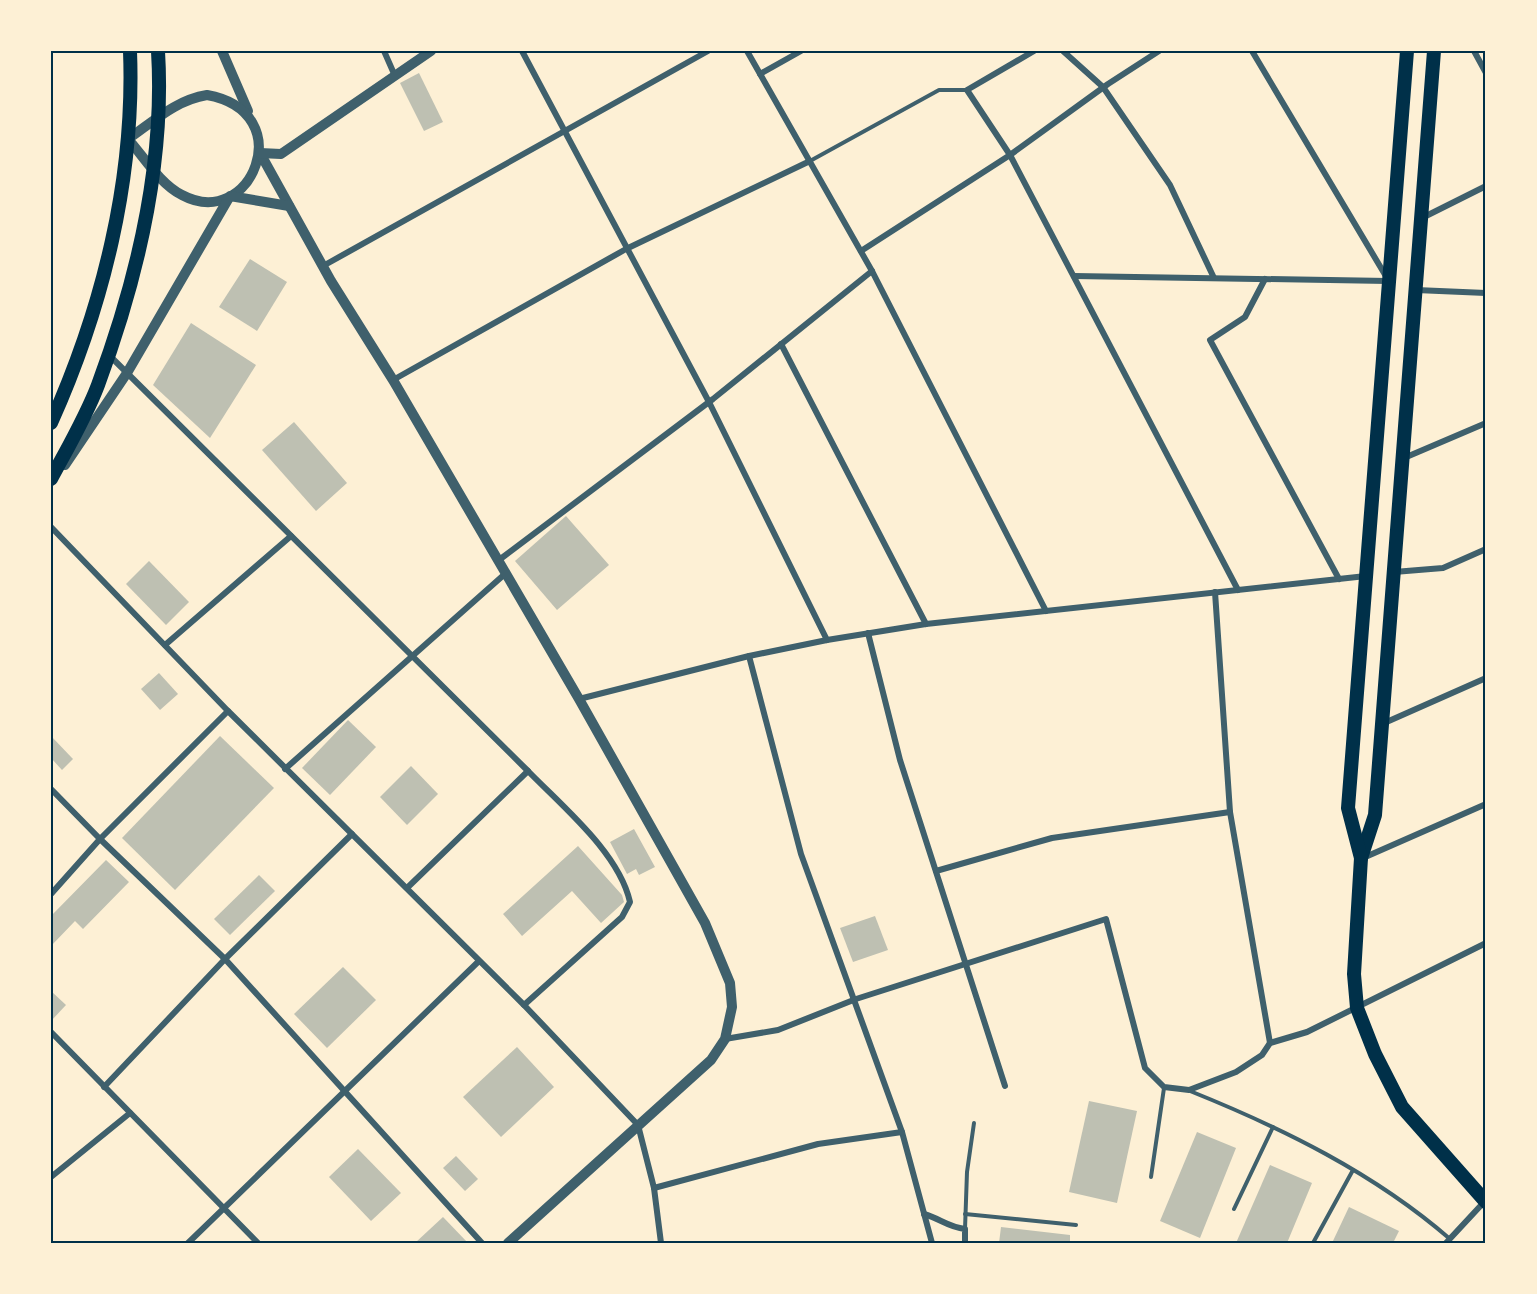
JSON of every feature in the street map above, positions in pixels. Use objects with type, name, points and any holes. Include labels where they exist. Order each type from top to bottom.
[{"type":"main road","points":[[51,423],[74,371],[95,306],[115,228],[128,139],[132,90],[130,51]]},
{"type":"main road","points":[[51,479],[97,387],[129,291],[153,168],[159,118],[158,51]]},
{"type":"main road","points":[[1362,858],[1348,808],[1407,51]]},
{"type":"main road","points":[[1434,51],[1375,815],[1362,858],[1354,974],[1357,1008],[1375,1054],[1402,1107],[1486,1201]]},
{"type":"street","points":[[222,51],[258,136],[261,153],[289,206],[579,699],[686,888],[721,956],[730,983],[732,1007],[725,1039],[711,1060],[508,1243]]},
{"type":"street","points":[[384,51],[395,77]]},
{"type":"street","points":[[261,153],[281,154],[431,51]]},
{"type":"street","points":[[522,51],[562,130],[709,402],[826,640]]},
{"type":"street","points":[[323,266],[562,130],[708,51]]},
{"type":"street","points":[[747,51],[872,271],[1046,611]]},
{"type":"street","points":[[760,74],[801,51]]},
{"type":"street","points":[[1034,51],[967,90],[1010,154],[1238,590]]},
{"type":"street","points":[[1063,51],[1103,87],[1170,185],[1214,278]]},
{"type":"street","points":[[861,251],[1010,154],[1103,87],[1159,51]]},
{"type":"street","points":[[1252,51],[1389,281]]},
{"type":"street","points":[[1474,51],[1484,64],[1486,73]]},
{"type":"street","points":[[251,120],[240,107],[224,98],[207,95],[189,98],[128,139],[181,195],[198,201],[215,201],[230,196],[246,185],[261,153]]},
{"type":"street","points":[[393,380],[626,249],[810,160]]},
{"type":"street","points":[[1421,219],[1486,186]]},
{"type":"street","points":[[230,196],[289,206]]},
{"type":"street","points":[[51,486],[127,373],[230,196]]},
{"type":"street","points":[[499,560],[709,402],[872,271]]},
{"type":"street","points":[[1074,276],[1389,281]]},
{"type":"street","points":[[1265,279],[1245,317],[1210,340],[1339,579]]},
{"type":"street","points":[[1415,290],[1486,293]]},
{"type":"street","points":[[781,344],[926,624]]},
{"type":"street","points":[[108,354],[528,771],[603,850],[626,885],[630,903],[622,917],[524,1005]]},
{"type":"street","points":[[1402,459],[1486,423]]},
{"type":"street","points":[[51,527],[285,769],[524,1005],[638,1125],[654,1188],[661,1243]]},
{"type":"street","points":[[165,645],[291,536]]},
{"type":"street","points":[[1394,573],[1443,567],[1486,549]]},
{"type":"street","points":[[285,769],[506,573]]},
{"type":"street","points":[[579,699],[749,656],[868,633],[926,624],[1366,576]]},
{"type":"street","points":[[1215,592],[1230,812],[1270,1043]]},
{"type":"street","points":[[868,633],[900,760],[1005,1086]]},
{"type":"street","points":[[749,656],[801,854],[856,999],[902,1132],[932,1243]]},
{"type":"street","points":[[1382,724],[1486,678]]},
{"type":"street","points":[[51,894],[100,840],[228,711]]},
{"type":"street","points":[[407,888],[528,771]]},
{"type":"street","points":[[51,789],[100,840],[225,959],[483,1243]]},
{"type":"street","points":[[1362,858],[1486,804]]},
{"type":"street","points":[[936,871],[1052,838],[1230,812]]},
{"type":"street","points":[[104,1087],[225,959],[352,834]]},
{"type":"street","points":[[725,1039],[778,1030],[856,999],[1106,919],[1145,1068],[1164,1087],[1189,1090],[1236,1072],[1262,1055],[1270,1043],[1307,1032],[1486,943]]},
{"type":"street","points":[[188,1243],[480,961]]},
{"type":"street","points":[[51,1032],[258,1243]]},
{"type":"street","points":[[51,1177],[130,1113]]},
{"type":"street","points":[[654,1188],[818,1144],[902,1132]]},
{"type":"street","points":[[1448,1241],[1486,1201]]},
{"type":"street","points":[[924,1214],[939,1218],[949,1227],[965,1229],[965,1243]]},
{"type":"lane","points":[[810,160],[939,90],[967,90]]},
{"type":"lane","points":[[1151,1177],[1164,1087]]},
{"type":"lane","points":[[1189,1090],[1273,1127],[1353,1170],[1417,1210],[1448,1241]]},
{"type":"lane","points":[[965,1229],[967,1172],[974,1123]]},
{"type":"lane","points":[[1234,1209],[1273,1127]]},
{"type":"lane","points":[[1313,1243],[1353,1170]]},
{"type":"lane","points":[[966,1214],[1076,1225]]},
{"type":"building","points":[[419,73],[443,122],[424,131],[400,83]]},
{"type":"building","points":[[250,259],[287,282],[257,331],[219,307]]},
{"type":"building","points":[[191,323],[256,365],[210,438],[153,385]]},
{"type":"building","points":[[294,422],[347,483],[316,511],[262,450]]},
{"type":"building","points":[[566,516],[609,565],[557,610],[515,561]]},
{"type":"building","points":[[149,561],[189,602],[166,625],[126,584]]},
{"type":"building","points":[[159,673],[178,694],[160,710],[141,689]]},
{"type":"building","points":[[348,720],[376,747],[330,795],[302,768]]},
{"type":"building","points":[[51,736],[73,759],[62,770],[51,758]]},
{"type":"building","points":[[220,736],[274,788],[175,890],[122,838]]},
{"type":"building","points":[[411,766],[438,794],[407,825],[380,797]]},
{"type":"building","points":[[634,829],[655,867],[639,875],[636,869],[627,874],[610,842]]},
{"type":"building","points":[[578,846],[622,895],[624,902],[601,923],[572,891],[522,936],[503,914]]},
{"type":"building","points":[[106,860],[129,882],[83,929],[75,921],[51,946],[51,916]]},
{"type":"building","points":[[259,875],[275,891],[230,935],[214,919]]},
{"type":"building","points":[[875,916],[888,950],[853,962],[840,928]]},
{"type":"building","points":[[343,967],[376,1000],[327,1048],[294,1014]]},
{"type":"building","points":[[51,991],[66,1005],[51,1021]]},
{"type":"building","points":[[517,1047],[554,1087],[501,1137],[463,1097]]},
{"type":"building","points":[[1089,1101],[1137,1111],[1117,1203],[1069,1192]]},
{"type":"building","points":[[1197,1132],[1236,1148],[1200,1238],[1160,1221]]},
{"type":"building","points":[[358,1149],[401,1193],[371,1221],[329,1177]]},
{"type":"building","points":[[456,1156],[478,1179],[465,1191],[443,1168]]},
{"type":"building","points":[[1270,1165],[1312,1183],[1287,1243],[1236,1243]]},
{"type":"building","points":[[1349,1207],[1399,1231],[1393,1243],[1332,1243]]},
{"type":"building","points":[[443,1217],[468,1243],[415,1243]]},
{"type":"building","points":[[1001,1227],[1070,1235],[1070,1243],[999,1243]]}]
